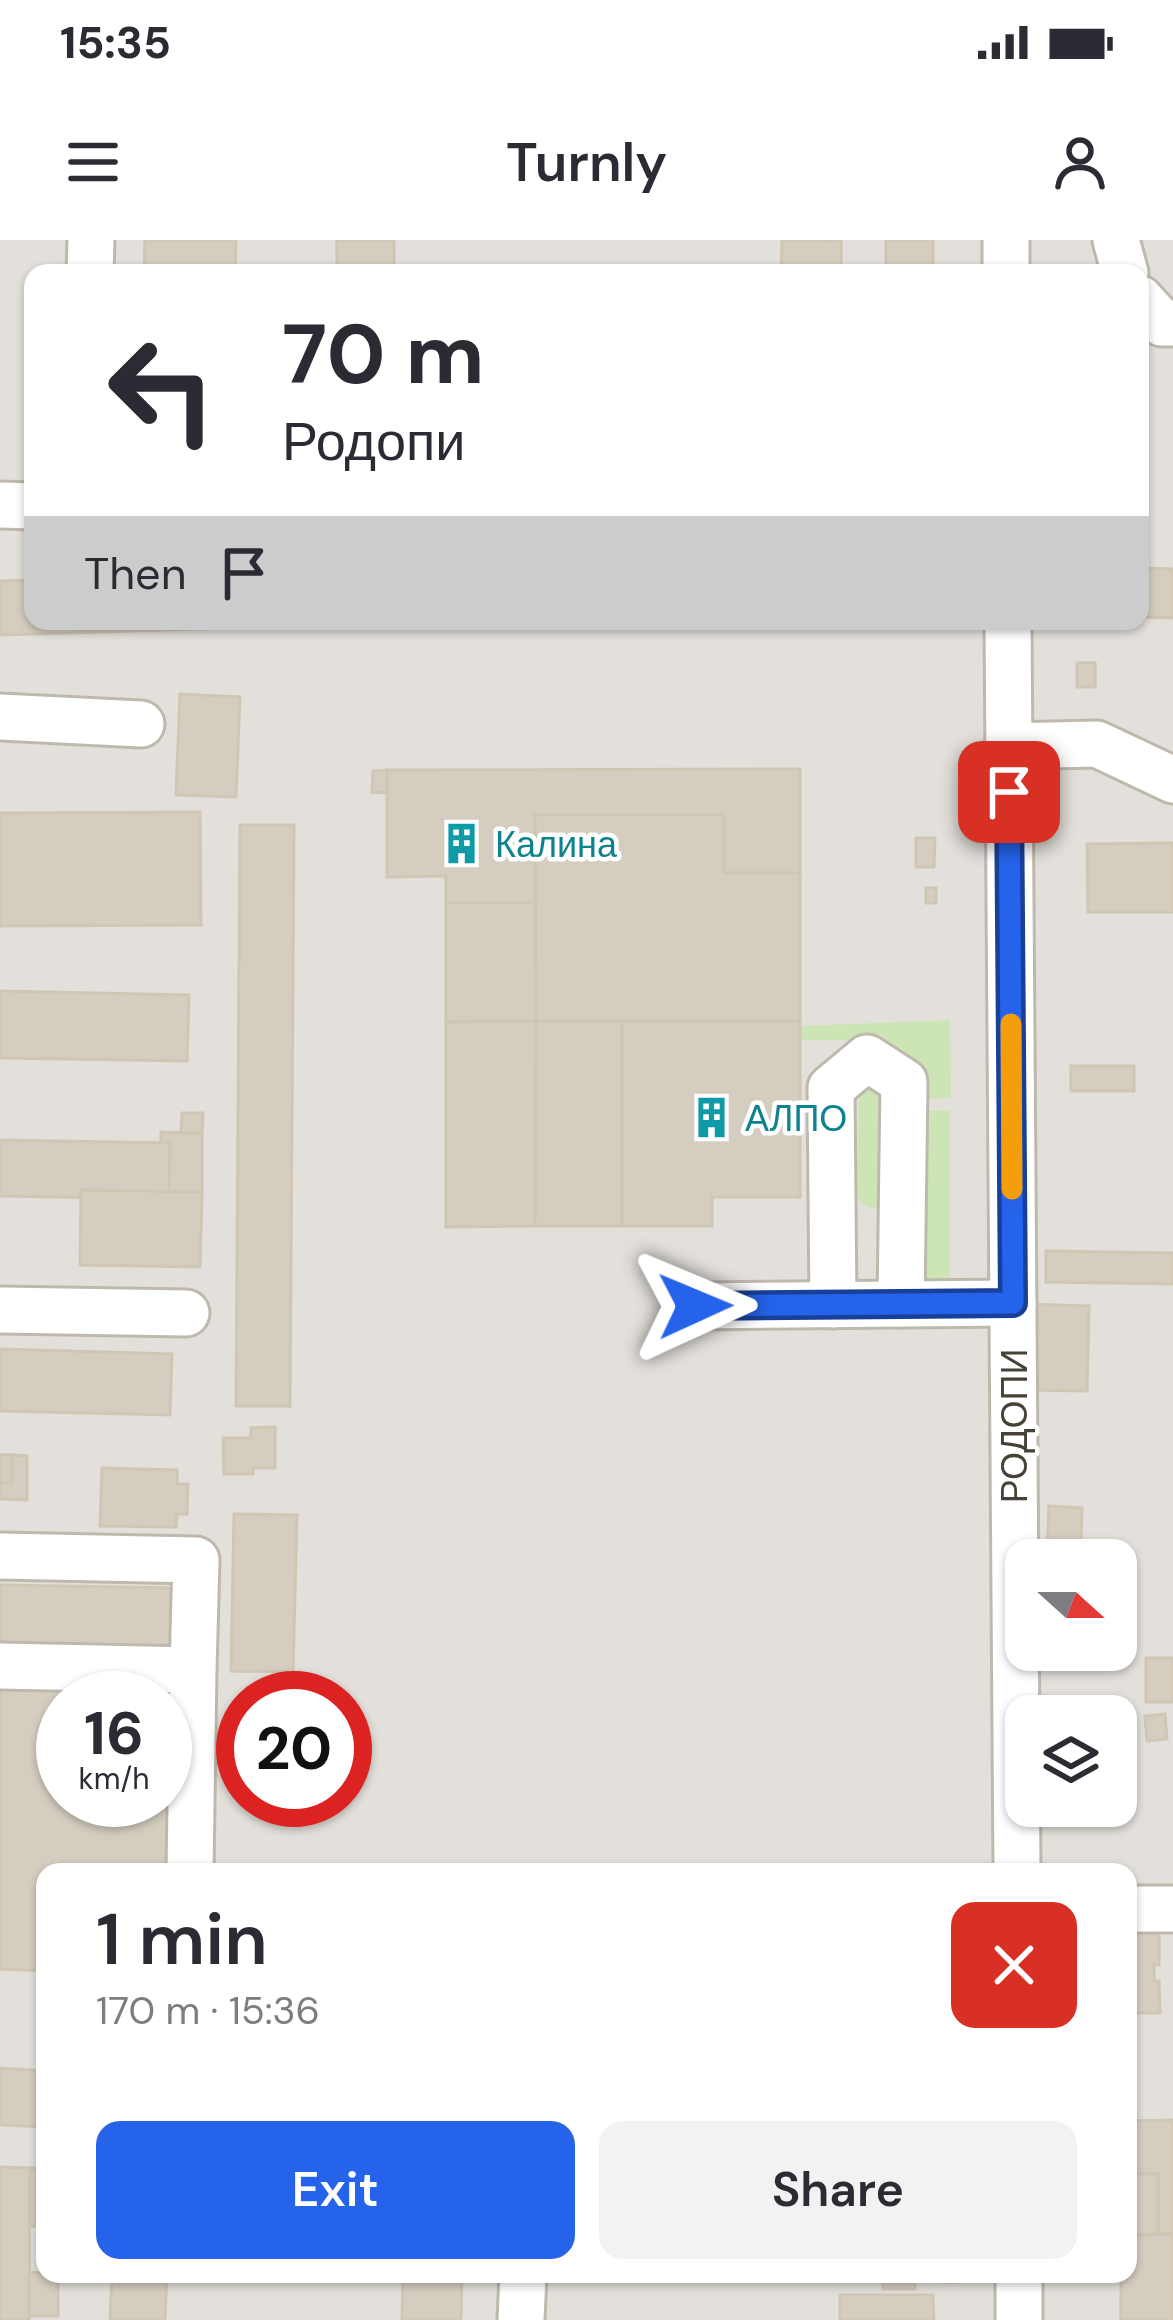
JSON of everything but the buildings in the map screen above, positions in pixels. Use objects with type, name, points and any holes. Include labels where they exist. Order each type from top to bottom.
[{"type":"street","name":"РОДОПИ","points":[[1008,630],[1017,1863]]},
{"type":"street","points":[[0,717],[141,724]]},
{"type":"street","points":[[1008,746],[1097,744],[1173,780]]},
{"type":"street","points":[[833,1305],[832,1088],[867,1058],[904,1082],[902,1304]]},
{"type":"street","points":[[695,1306],[1013,1303]]},
{"type":"street","points":[[0,1310],[186,1313]]},
{"type":"street","points":[[0,1556],[196,1559],[190,1863]]},
{"type":"street","points":[[0,1666],[193,1670]]},
{"type":"street","points":[[1137,1909],[1173,1910]]},
{"type":"street","points":[[521,2320],[523,2283]]},
{"type":"street","points":[[1019,2283],[1019,2320]]},
{"type":"shaded area","points":[[0,240],[1173,240],[1173,2320],[0,2320]]},
{"type":"green space","points":[[950,1020],[951,1098],[922,1099],[918,1076],[895,1050],[860,1041],[800,1040],[800,1026]]},
{"type":"green space","points":[[883,1077],[881,1206],[873,1209],[857,1196],[859,1083]]},
{"type":"green space","points":[[950,1110],[950,1288],[923,1284],[922,1111]]},
{"type":"slow traffic","points":[[1011,1024],[1012,1189]]},
{"type":"place","name":"Калина","points":[[461,844]]},
{"type":"place","name":"АЛПО","points":[[711,1118]]},
{"type":"route","points":[[695,1306],[1013,1303],[1009,792]]}]
